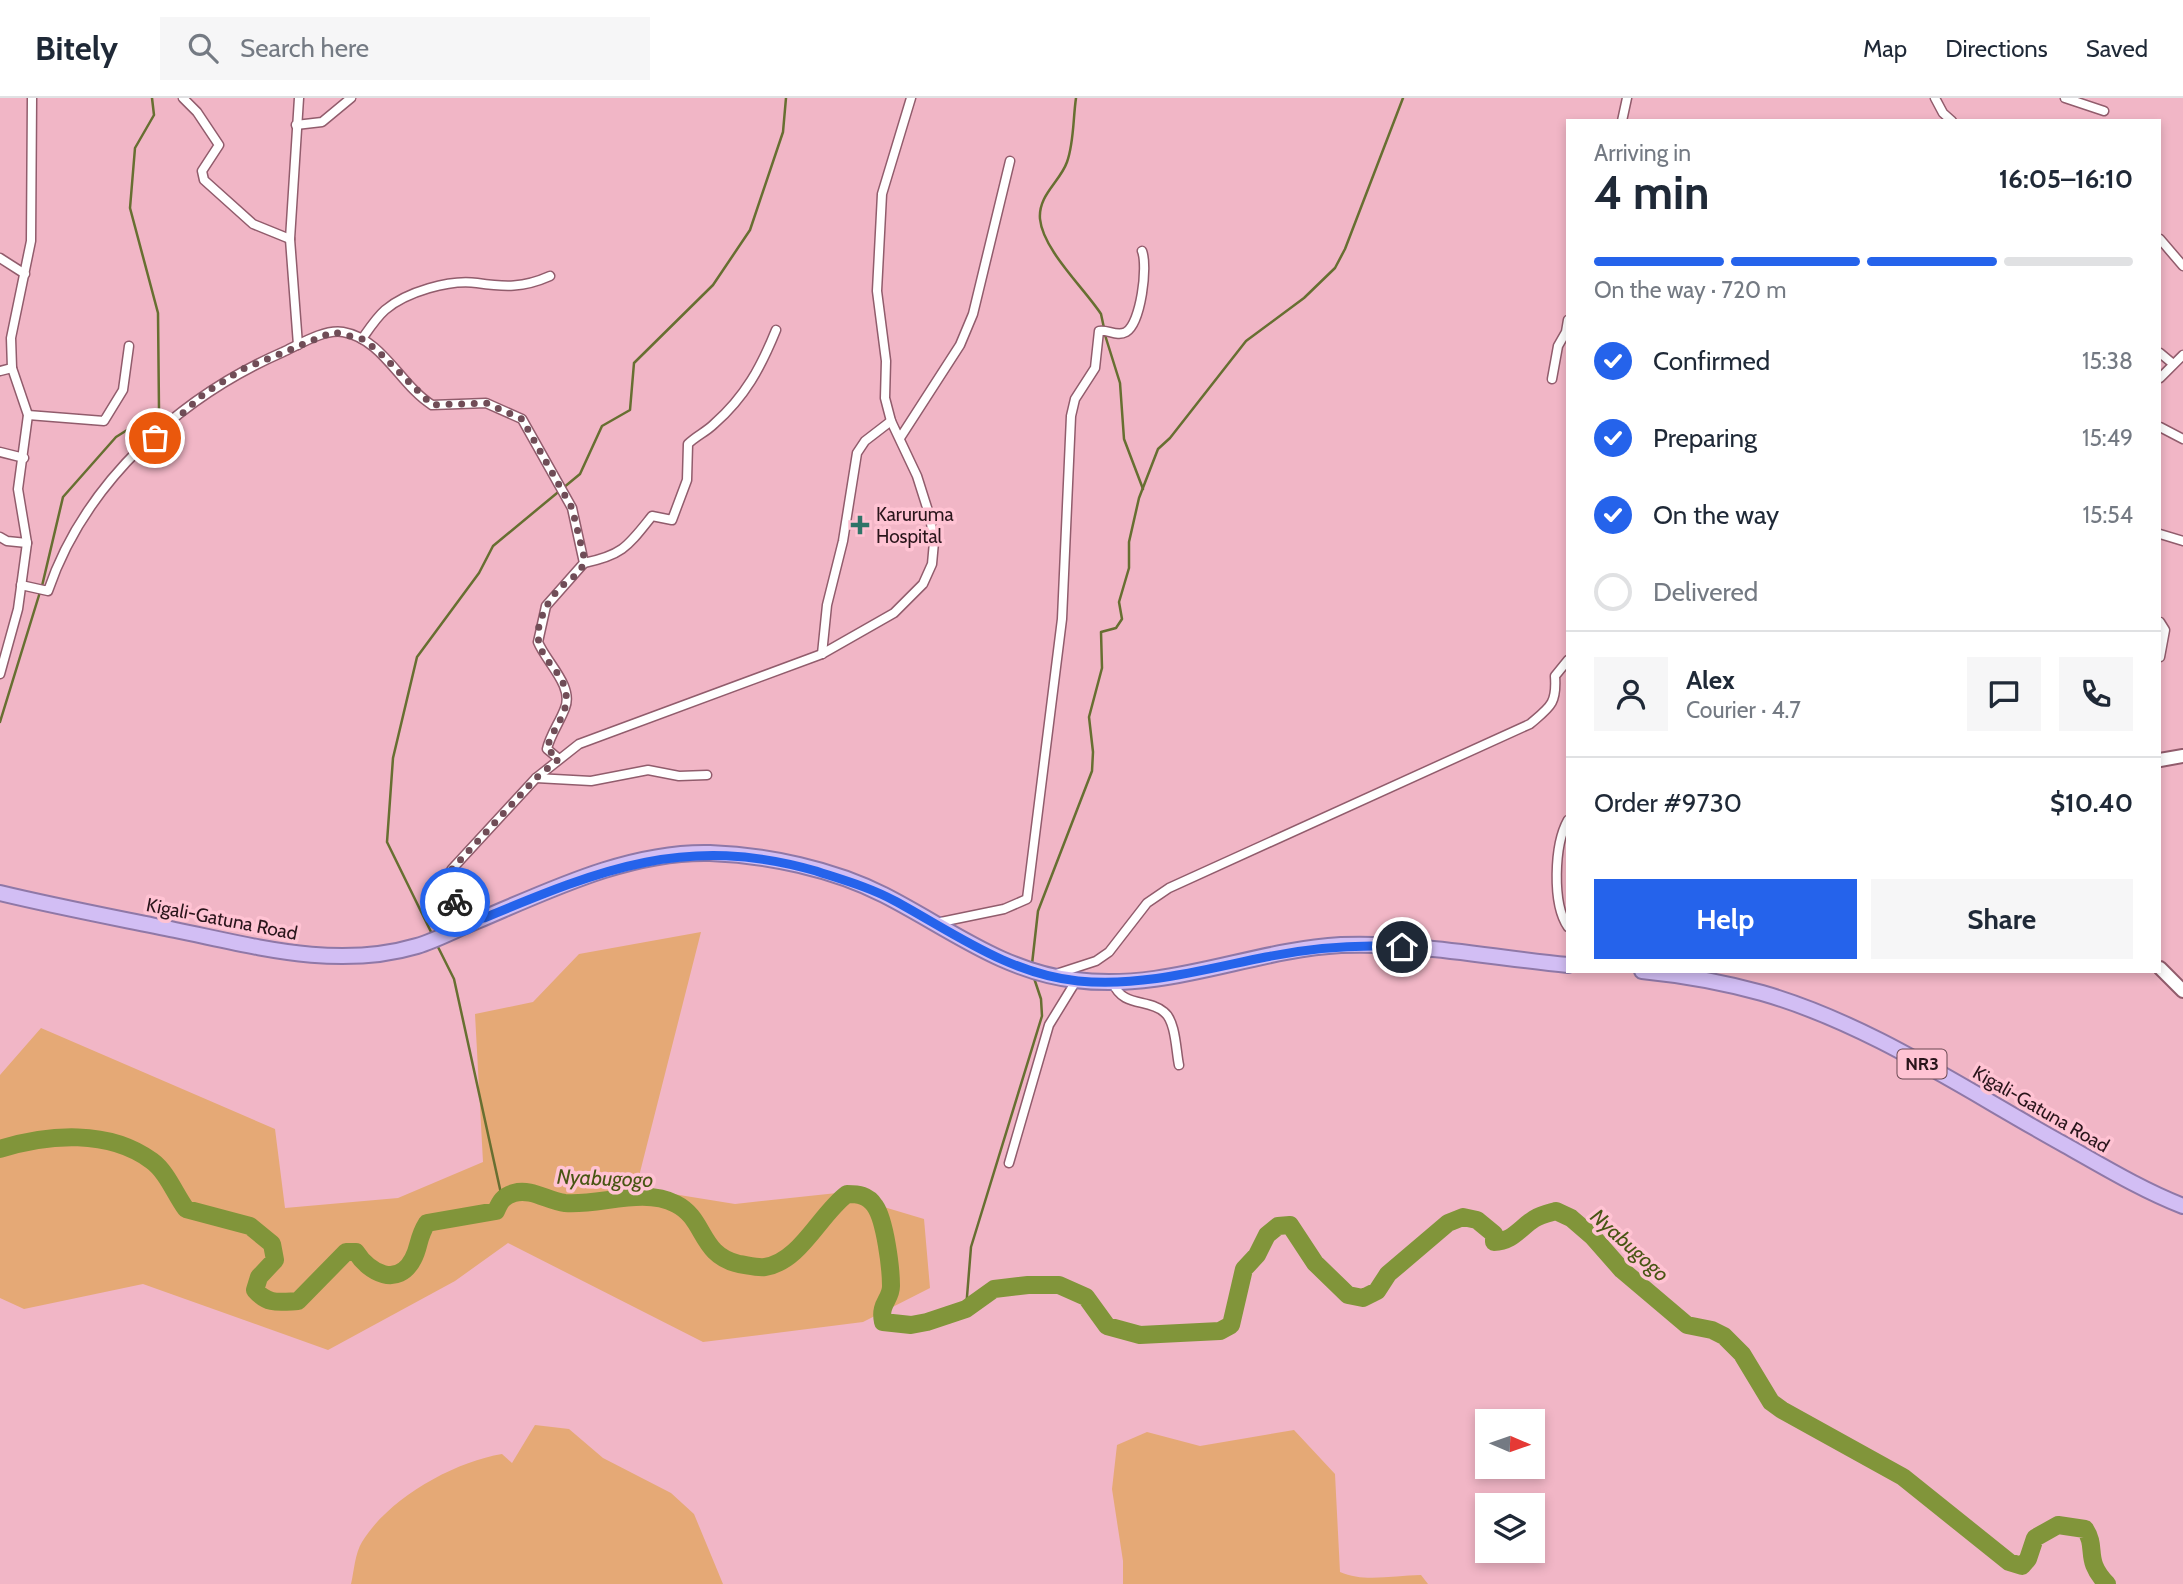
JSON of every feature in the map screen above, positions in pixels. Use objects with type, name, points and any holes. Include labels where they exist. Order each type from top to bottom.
[{"type":"highway","name":"Kigali-Gatuna Road","points":[[0,893],[248,947],[293,954],[386,953],[418,946],[613,868],[673,856],[709,853],[801,867],[862,885],[1013,966],[1076,981],[1113,983],[1183,976],[1267,957],[1338,946],[1427,948],[1566,965]]},
{"type":"highway","name":"Kigali-Gatuna Road","points":[[1658,973],[1706,979],[1761,993],[1847,1026],[1955,1082],[2123,1178],[2183,1206]]},
{"type":"main road","points":[[2161,760],[2183,756]]},
{"type":"main road","points":[[2161,969],[2183,991]]},
{"type":"street","points":[[0,674],[22,585],[27,543],[19,496],[28,415],[12,368],[11,338],[25,274],[33,214],[32,98]]},
{"type":"street","points":[[183,98],[197,112],[219,145],[202,171],[204,180],[253,224],[290,239]]},
{"type":"street","points":[[298,345],[290,239],[299,98]]},
{"type":"street","points":[[296,125],[322,122],[331,118],[351,98]]},
{"type":"street","points":[[484,918],[480,903],[452,902],[445,896],[444,883],[452,869],[536,778],[559,759],[590,740],[822,654],[894,613],[913,597],[932,564],[934,542],[930,517],[917,476],[891,421],[885,398],[886,361],[877,291],[882,194],[911,98]]},
{"type":"street","points":[[1622,119],[1627,98]]},
{"type":"street","points":[[1936,98],[1943,114],[1949,119]]},
{"type":"street","points":[[2065,98],[2104,111]]},
{"type":"street","points":[[1938,119],[1943,114]]},
{"type":"street","points":[[900,438],[960,345],[973,314],[1010,161]]},
{"type":"street","points":[[2161,240],[2183,265]]},
{"type":"street","points":[[935,923],[1004,909],[1027,899],[1062,619],[1072,407],[1096,368],[1099,331],[1117,334],[1126,332],[1136,318],[1146,265],[1142,251]]},
{"type":"street","points":[[0,258],[25,274]]},
{"type":"street","points":[[362,339],[387,308],[412,295],[455,283],[509,288],[530,285],[550,276]]},
{"type":"street","points":[[559,759],[547,749],[567,704],[564,684],[551,668],[538,642],[546,606],[557,590],[584,563],[616,556],[627,548],[652,516],[672,520],[687,480],[688,443],[712,426],[743,394],[758,373],[776,330]]},
{"type":"street","points":[[22,585],[48,590],[76,525],[100,493],[121,467],[205,393],[243,369],[333,332],[362,339],[432,405],[486,403],[522,419],[572,508],[584,563]]},
{"type":"street","points":[[1552,379],[1558,346],[1566,332]]},
{"type":"street","points":[[28,415],[104,421],[122,390],[129,346]]},
{"type":"street","points":[[2161,355],[2172,363]]},
{"type":"street","points":[[2161,377],[2183,355]]},
{"type":"street","points":[[0,371],[12,368]]},
{"type":"street","points":[[822,654],[827,605],[842,548],[857,453],[864,440],[891,421]]},
{"type":"street","points":[[2161,428],[2183,439]]},
{"type":"street","points":[[0,452],[24,458]]},
{"type":"street","points":[[2161,534],[2183,541]]},
{"type":"street","points":[[0,537],[6,541],[27,543]]},
{"type":"street","points":[[2161,624],[2165,630],[2161,652]]},
{"type":"street","points":[[1050,976],[1097,961],[1109,952],[1147,903],[1169,888],[1530,724],[1553,704],[1556,695],[1555,676],[1566,662]]},
{"type":"street","points":[[536,778],[591,781],[648,770],[679,776],[708,775]]},
{"type":"street","points":[[1566,824],[1558,841],[1556,858],[1559,895],[1566,920]]},
{"type":"street","points":[[1009,1163],[1049,1025],[1076,981]]},
{"type":"street","points":[[1113,983],[1124,998],[1164,1012],[1170,1019],[1179,1065]]},
{"type":"shaded area","points":[[701,932],[636,1188],[735,1204],[837,1193],[924,1219],[930,1288],[863,1322],[703,1342],[508,1243],[455,1281],[328,1350],[143,1284],[24,1309],[0,1298],[0,1075],[41,1028],[275,1129],[285,1208],[398,1198],[483,1162],[475,1014],[533,1002],[579,954]]},
{"type":"shaded area","points":[[535,1425],[569,1429],[603,1458],[671,1493],[694,1514],[723,1584],[351,1584],[362,1542],[388,1511],[423,1485],[463,1465],[502,1454],[512,1463]]},
{"type":"shaded area","points":[[1294,1430],[1335,1474],[1340,1572],[1369,1578],[1421,1575],[1428,1584],[1123,1584],[1123,1561],[1112,1489],[1117,1445],[1147,1432],[1200,1446]]},
{"type":"waterway","points":[[42,586],[63,497],[116,437],[159,410],[158,313],[130,208],[135,148],[154,115],[152,98]]},
{"type":"waterway","points":[[433,936],[387,842],[393,758],[417,657],[479,573],[493,546],[580,474],[602,426],[630,410],[634,363],[713,285],[750,230],[783,132],[786,98]]},
{"type":"waterway","points":[[1076,98],[1069,155],[1064,169],[1042,203],[1040,219],[1048,243],[1101,314],[1104,328]]},
{"type":"waterway","points":[[1032,964],[1038,911],[1092,771],[1089,717],[1102,668],[1101,632],[1116,628],[1122,619],[1119,602],[1129,568],[1129,542],[1139,498],[1158,449],[1170,438],[1246,341],[1304,298],[1335,268],[1345,249],[1403,98]]},
{"type":"waterway","points":[[1105,335],[1120,383],[1124,439],[1143,489]]},
{"type":"waterway","points":[[0,722],[40,592]]},
{"type":"waterway","points":[[437,945],[454,979],[502,1198]]},
{"type":"waterway","points":[[966,1309],[971,1247],[1042,1016],[1041,999],[1033,975]]},
{"type":"waterway","name":"Nyabugogo","points":[[0,1149],[38,1140],[78,1137],[98,1139],[135,1151],[162,1171],[186,1209],[250,1226],[272,1244],[275,1260],[259,1277],[255,1290],[265,1298],[279,1302],[298,1301],[346,1252],[356,1252],[376,1271],[392,1275],[400,1273],[413,1259],[427,1223],[496,1211],[502,1200],[514,1193],[533,1193],[565,1203],[636,1197],[663,1199],[676,1204],[693,1218],[716,1253],[739,1264],[762,1267],[789,1256],[837,1203],[847,1194],[851,1194],[869,1199],[879,1213],[889,1256],[891,1286],[883,1310],[883,1322],[911,1325],[927,1322],[966,1309],[994,1289],[1059,1285],[1086,1297],[1107,1326],[1140,1335],[1220,1331],[1231,1325],[1244,1269],[1257,1255],[1267,1235],[1278,1226],[1290,1225],[1315,1263],[1348,1295],[1363,1298],[1377,1291],[1388,1274],[1448,1223],[1463,1217],[1477,1220],[1494,1234],[1494,1242],[1511,1237],[1536,1218],[1556,1211],[1571,1218],[1593,1237],[1622,1270],[1687,1325],[1712,1330],[1724,1336],[1742,1354],[1771,1402],[1782,1410],[1903,1477],[2009,1562],[2022,1566],[2028,1559],[2035,1538],[2058,1525],[2085,1529],[2091,1543],[2095,1568],[2107,1584]]},
{"type":"way so far","points":[[155,438],[205,393],[243,369],[333,332],[345,332],[362,339],[377,350],[425,401],[432,405],[486,403],[522,419],[572,508],[584,557],[584,563],[577,574],[557,590],[546,606],[540,624],[538,642],[551,668],[564,684],[567,704],[547,749],[559,759],[536,778],[452,869],[444,883],[445,896],[455,902]]},
{"type":"place","name":"Karuruma Hospital","points":[[860,525]]},
{"type":"route","points":[[455,902],[480,903],[484,918],[570,882],[613,868],[673,856],[709,853],[757,858],[801,867],[862,885],[1013,966],[1076,981],[1150,981],[1267,957],[1338,946],[1402,947]]}]
